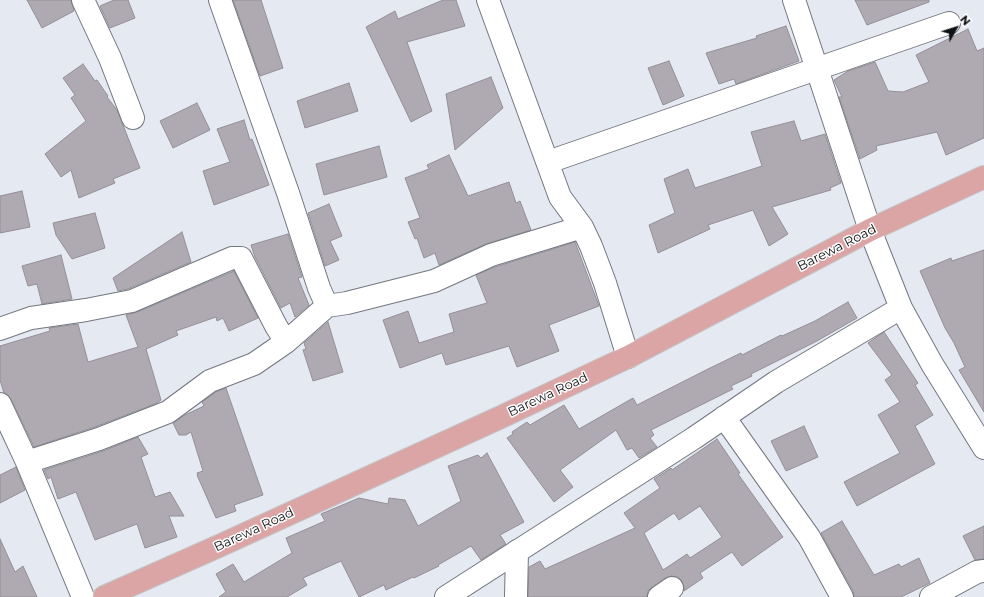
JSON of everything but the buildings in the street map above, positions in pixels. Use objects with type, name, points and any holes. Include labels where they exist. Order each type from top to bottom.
[{"type":"main road","name":"Barewa Road","points":[[104,597],[226,543],[628,357],[870,230],[984,177]]},
{"type":"street","points":[[84,0],[110,58],[133,118]]},
{"type":"street","points":[[220,0],[228,19],[288,193],[319,288],[327,306]]},
{"type":"street","points":[[488,0],[560,197],[582,227],[591,246],[605,283],[628,357]]},
{"type":"street","points":[[794,0],[870,230],[901,308],[932,364],[984,448]]},
{"type":"street","points":[[548,162],[949,22]]},
{"type":"street","points":[[27,462],[99,439],[168,412],[210,381],[254,364],[286,342],[327,306],[347,303],[434,281],[491,255],[582,227]]},
{"type":"street","points":[[0,329],[31,318],[86,310],[132,301],[232,258],[241,258],[276,326],[286,342]]},
{"type":"street","points":[[446,597],[776,382],[901,308]]},
{"type":"street","points":[[0,404],[27,462],[83,597]]},
{"type":"street","points":[[724,417],[809,537],[842,597]]},
{"type":"street","points":[[516,597],[517,551]]},
{"type":"street","points":[[932,597],[977,572],[984,571]]}]
